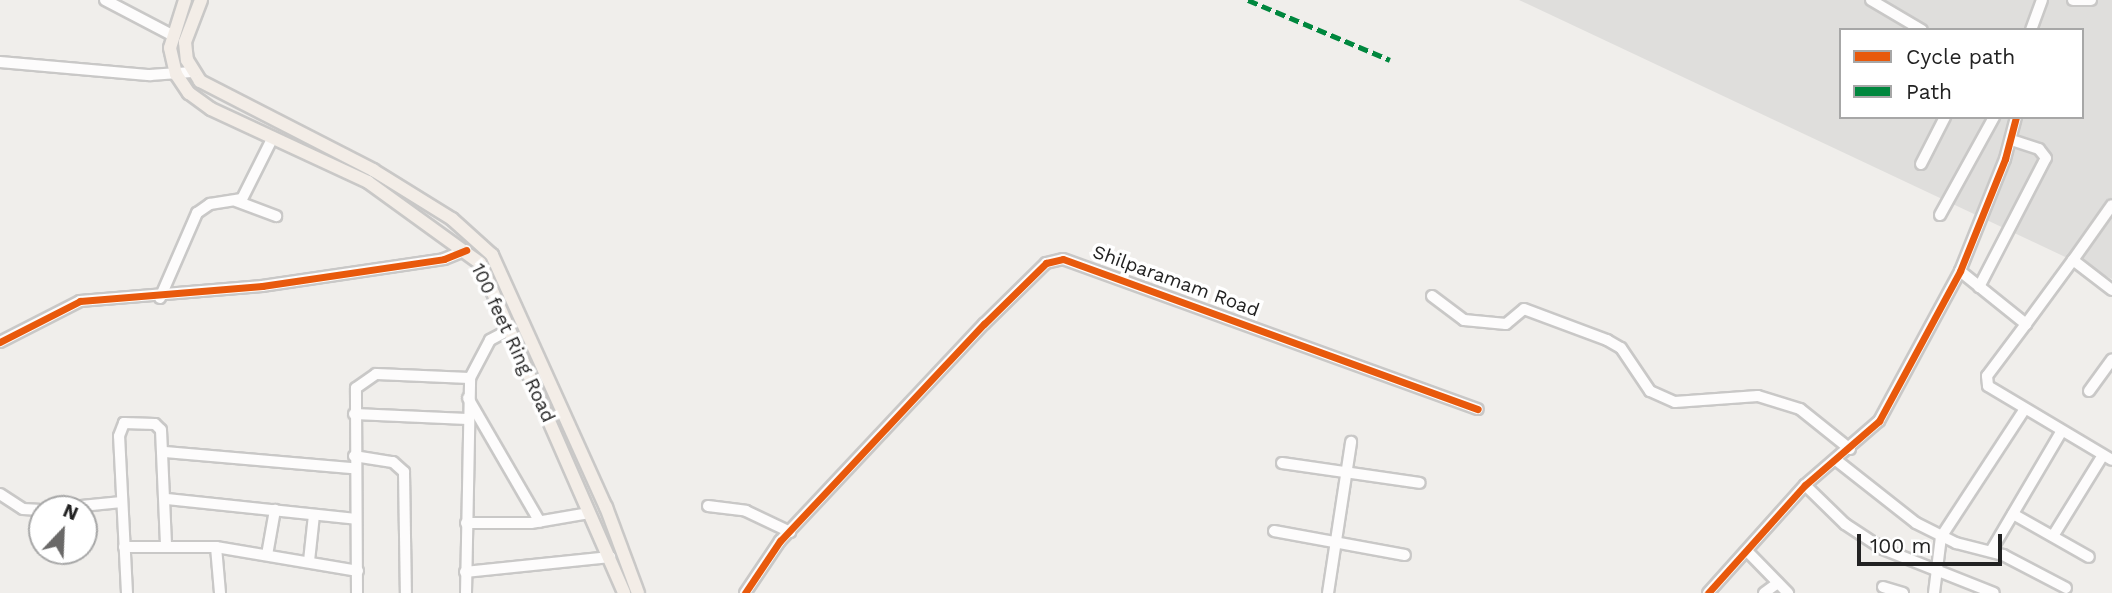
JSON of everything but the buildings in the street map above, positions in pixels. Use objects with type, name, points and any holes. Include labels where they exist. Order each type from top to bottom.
[{"type":"main road","points":[[176,74],[172,35],[185,0]]},
{"type":"main road","points":[[192,72],[186,42],[201,0]]},
{"type":"main road","name":"100 feet Ring Road","points":[[192,72],[222,96],[397,184],[452,219],[492,256],[606,507],[638,593]]},
{"type":"main road","name":"100 feet Ring Road","points":[[176,74],[188,93],[211,109],[368,182],[466,250],[480,263],[624,593]]},
{"type":"street","points":[[105,0],[172,35]]},
{"type":"street","points":[[1871,0],[1919,28]]},
{"type":"street","points":[[2032,28],[2042,0]]},
{"type":"street","points":[[2073,0],[2091,0]]},
{"type":"street","points":[[0,62],[176,74],[192,72]]},
{"type":"street","points":[[1921,164],[1944,119]]},
{"type":"street","points":[[1940,215],[1993,119]]},
{"type":"street","points":[[1707,593],[1805,485],[1850,449],[1879,421],[1960,271],[2011,140],[2016,119]]},
{"type":"street","points":[[236,201],[249,192],[272,137]]},
{"type":"street","points":[[1979,287],[2046,158],[2039,149],[2011,140]]},
{"type":"street","points":[[160,298],[197,213],[211,204],[236,201],[276,216]]},
{"type":"street","points":[[2053,536],[2107,458],[1993,392],[1987,380],[2112,205]]},
{"type":"street","points":[[0,342],[69,304],[160,298],[444,259],[466,250]]},
{"type":"street","name":"Shilparamam Road","points":[[745,593],[790,532],[1046,263],[1063,259],[1478,410]]},
{"type":"street","points":[[2073,260],[2111,288]]},
{"type":"street","points":[[1960,271],[2026,324]]},
{"type":"street","points":[[1433,296],[1464,320],[1506,324],[1524,309],[1607,340],[1621,348],[1650,391],[1675,402],[1758,396],[1800,409],[1850,449]]},
{"type":"street","points":[[466,593],[470,378],[490,340],[509,330]]},
{"type":"street","points":[[2089,391],[2112,359]]},
{"type":"street","points":[[357,593],[353,462],[356,388],[376,374],[470,378]]},
{"type":"street","points":[[468,398],[540,522]]},
{"type":"street","points":[[1934,593],[1941,537],[2024,410]]},
{"type":"street","points":[[354,414],[468,419]]},
{"type":"street","points":[[127,593],[121,502],[121,425],[159,426],[165,452],[166,545]]},
{"type":"street","points":[[1991,551],[2061,432]]},
{"type":"street","points":[[1328,593],[1351,442]]},
{"type":"street","points":[[165,452],[402,467],[406,593]]},
{"type":"street","points":[[1836,460],[1893,509],[1941,537],[1991,551],[2066,588]]},
{"type":"street","points":[[1282,463],[1420,483]]},
{"type":"street","points":[[1805,485],[1860,535],[1899,557],[1994,593]]},
{"type":"street","points":[[0,494],[23,509],[28,509]]},
{"type":"street","points":[[167,499],[356,519]]},
{"type":"street","points":[[98,504],[121,502]]},
{"type":"street","points":[[708,506],[746,511],[790,532]]},
{"type":"street","points":[[267,555],[275,510]]},
{"type":"street","points":[[466,523],[540,522],[589,513]]},
{"type":"street","points":[[2013,514],[2089,557]]},
{"type":"street","points":[[309,561],[314,515]]},
{"type":"street","points":[[1274,531],[1405,555]]},
{"type":"street","points":[[124,547],[216,547],[358,571]]},
{"type":"street","points":[[216,547],[220,593]]},
{"type":"street","points":[[1747,551],[1788,593]]},
{"type":"street","points":[[465,572],[610,557]]},
{"type":"street","points":[[1764,593],[1778,583]]},
{"type":"street","points":[[1884,587],[1903,593]]},
{"type":"shaded area","points":[[1519,0],[2112,0],[2112,279]]},
{"type":"marked path","points":[[1248,0],[1390,60]]},
{"type":"cycle path","points":[[1708,593],[1805,485],[1879,421],[1960,271],[2005,159],[2015,119]]},
{"type":"cycle path","points":[[0,342],[80,301],[262,286],[444,259],[466,250]]},
{"type":"cycle path","points":[[745,593],[780,541],[984,324],[1046,263],[1063,259],[1478,409]]}]
